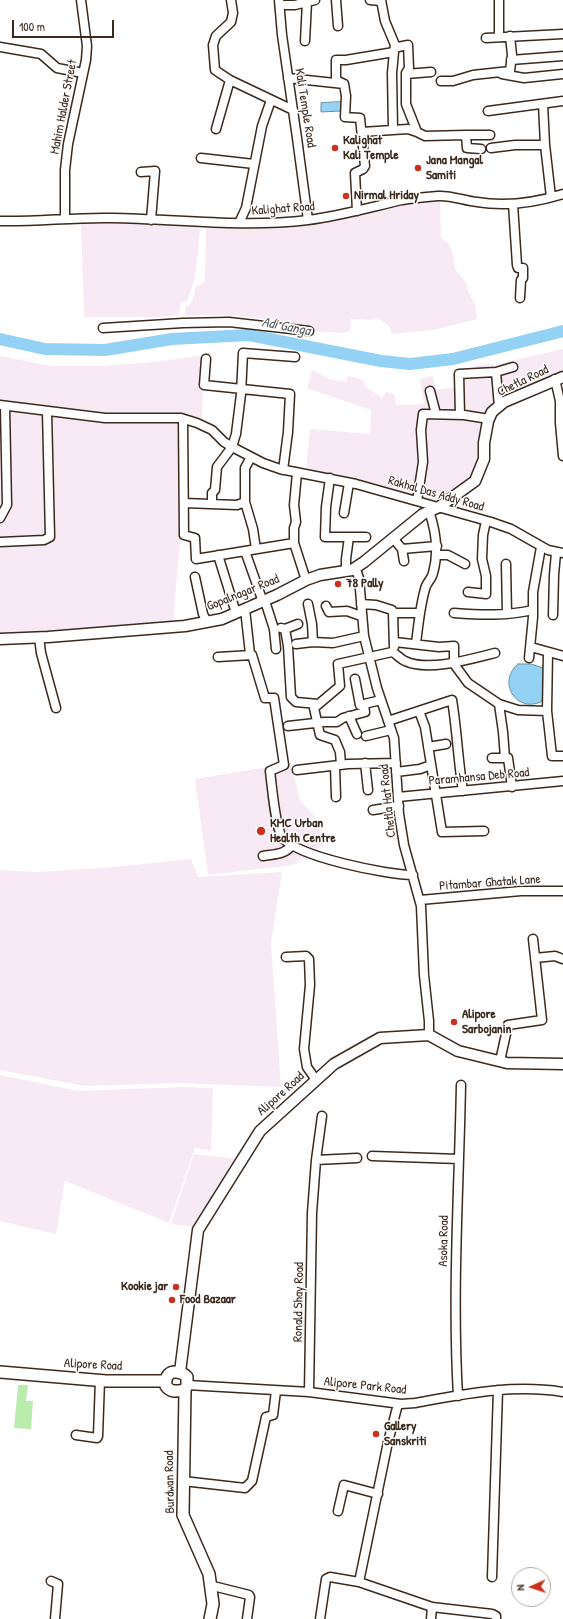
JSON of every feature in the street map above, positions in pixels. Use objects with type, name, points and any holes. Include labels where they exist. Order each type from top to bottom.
[{"type":"highway","name":"Alipore Road","points":[[0,1372],[100,1380],[166,1382]]},
{"type":"highway","points":[[180,1372],[187,1377],[186,1388],[175,1392],[168,1390],[166,1382],[167,1376],[170,1373],[180,1372]]},
{"type":"highway","name":"Burdwan Road","points":[[186,1388],[182,1515],[209,1574],[212,1587],[213,1604],[210,1619]]},
{"type":"main road","name":"Chetla Road","points":[[488,420],[492,412],[504,402],[559,378]]},
{"type":"main road","points":[[439,507],[475,481],[484,459],[484,443],[488,420]]},
{"type":"main road","name":"Gopalnagar Road","points":[[5,638],[39,637],[185,626],[222,619],[264,601],[306,580],[320,575],[351,569],[423,514],[439,507]]},
{"type":"main road","points":[[429,1035],[458,1051],[507,1063],[563,1064]]},
{"type":"main road","name":"Alipore Road","points":[[180,1372],[198,1230],[260,1131],[334,1064],[380,1038],[429,1035]]},
{"type":"street","name":"Mahim Halder Street","points":[[65,219],[64,183],[67,150],[87,46],[81,0]]},
{"type":"street","points":[[231,0],[233,13],[231,22],[216,36],[212,45],[215,70],[230,80],[293,110]]},
{"type":"street","points":[[336,0],[338,26]]},
{"type":"street","points":[[370,0],[381,1],[385,21],[395,49],[392,73],[393,129]]},
{"type":"street","points":[[499,0],[499,37]]},
{"type":"street","points":[[280,2],[295,5],[311,1],[305,41]]},
{"type":"street","name":"Kali Temple Road","points":[[280,2],[288,78],[308,220]]},
{"type":"street","points":[[486,38],[563,34]]},
{"type":"street","points":[[441,81],[453,81],[473,75],[510,71],[510,36]]},
{"type":"street","points":[[344,84],[336,80],[336,60],[346,60],[395,49],[398,46],[408,45],[410,68],[406,74],[406,104],[418,132]]},
{"type":"street","points":[[0,48],[41,54],[57,68],[83,73]]},
{"type":"street","points":[[511,60],[563,56]]},
{"type":"street","points":[[406,74],[430,72]]},
{"type":"street","points":[[498,73],[524,78],[563,74]]},
{"type":"street","points":[[288,78],[344,84]]},
{"type":"street","points":[[216,129],[230,80]]},
{"type":"street","points":[[344,84],[346,96],[345,117],[360,118],[362,132],[365,166],[363,169],[355,173],[357,211]]},
{"type":"street","points":[[239,223],[246,208],[262,126],[271,100]]},
{"type":"street","points":[[488,111],[563,101]]},
{"type":"street","points":[[543,104],[545,145],[552,197]]},
{"type":"street","points":[[362,132],[408,128],[425,136],[490,135]]},
{"type":"street","points":[[466,135],[467,148],[481,149]]},
{"type":"street","points":[[491,148],[515,145],[545,145]]},
{"type":"street","points":[[201,158],[254,164]]},
{"type":"street","points":[[141,172],[155,172],[151,220]]},
{"type":"street","name":"Kalighat Road","points":[[0,221],[31,222],[95,218],[190,223],[239,223],[308,220],[357,211],[403,200],[442,196],[490,204],[513,204],[538,201],[563,194]]},
{"type":"street","points":[[513,204],[517,265],[518,268],[523,268],[520,298]]},
{"type":"street","points":[[103,328],[229,322],[309,331]]},
{"type":"street","points":[[212,503],[212,493],[215,490],[217,467],[232,447],[236,434],[242,390],[242,358],[244,352],[295,357]]},
{"type":"street","points":[[206,359],[204,385],[290,394],[288,432],[283,470]]},
{"type":"street","points":[[460,415],[459,374],[496,372],[513,367]]},
{"type":"street","points":[[496,372],[499,407]]},
{"type":"street","points":[[559,378],[560,423],[563,456]]},
{"type":"street","points":[[430,391],[436,414]]},
{"type":"street","points":[[0,518],[7,505],[2,406]]},
{"type":"street","name":"Rakhal Das Addy Road","points":[[2,406],[105,418],[183,419],[197,422],[212,430],[232,447],[251,457],[283,470],[330,478],[486,521],[511,529],[541,547],[560,553]]},
{"type":"street","points":[[0,542],[44,540],[50,537],[47,411]]},
{"type":"street","points":[[417,501],[423,462],[421,430],[422,414],[460,415],[488,420]]},
{"type":"street","points":[[183,419],[184,534],[194,538],[196,559],[294,543]]},
{"type":"street","points":[[251,457],[245,468],[245,502],[256,548]]},
{"type":"street","points":[[297,473],[294,505],[296,522],[294,528],[294,543],[306,580]]},
{"type":"street","points":[[330,478],[326,507],[325,537],[366,537]]},
{"type":"street","points":[[344,513],[349,483]]},
{"type":"street","points":[[184,503],[237,505],[245,502]]},
{"type":"street","points":[[416,644],[425,586],[433,574],[437,546],[435,529],[429,512]]},
{"type":"street","points":[[468,592],[486,594],[486,576],[482,559],[483,535],[486,521]]},
{"type":"street","name":"Chetla Hat Road","points":[[349,537],[346,559],[351,569],[359,578],[361,616],[364,636],[381,700],[394,738],[398,797],[404,845],[420,900],[429,1035]]},
{"type":"street","points":[[393,538],[402,549],[404,561]]},
{"type":"street","points":[[402,549],[437,546]]},
{"type":"street","points":[[529,658],[534,592],[541,547]]},
{"type":"street","points":[[245,551],[274,628],[276,649]]},
{"type":"street","points":[[553,615],[554,575],[560,553]]},
{"type":"street","points":[[436,555],[448,555],[465,564]]},
{"type":"street","points":[[218,556],[241,611],[250,654],[252,655],[265,698],[274,698],[284,764],[270,771],[277,821],[282,836],[292,845],[331,860],[377,871],[413,876]]},
{"type":"street","points":[[506,564],[507,614]]},
{"type":"street","points":[[195,577],[203,614],[207,622]]},
{"type":"street","points":[[308,604],[312,624],[313,642]]},
{"type":"street","points":[[361,604],[376,605],[392,610],[395,642],[394,653]]},
{"type":"street","points":[[326,606],[329,612],[347,611],[361,616]]},
{"type":"street","points":[[454,613],[482,615],[522,613],[533,610]]},
{"type":"street","points":[[393,613],[420,613]]},
{"type":"street","points":[[274,628],[285,629],[298,624]]},
{"type":"street","points":[[285,629],[288,646],[291,697],[296,702],[318,704]]},
{"type":"street","points":[[296,644],[313,642],[333,643],[364,636]]},
{"type":"street","points":[[39,637],[41,653],[56,708]]},
{"type":"street","points":[[395,642],[439,647],[454,646],[454,664],[468,683],[499,704],[518,710],[547,711]]},
{"type":"street","points":[[531,647],[563,656]]},
{"type":"street","points":[[548,652],[547,711],[552,756],[563,756]]},
{"type":"street","points":[[336,797],[340,752],[335,740],[320,735],[314,708],[340,686],[338,664],[394,653],[405,661],[417,664],[454,664],[461,660],[494,653]]},
{"type":"street","points":[[218,657],[250,654]]},
{"type":"street","points":[[355,679],[360,705],[381,700]]},
{"type":"street","points":[[388,721],[452,700],[463,791]]},
{"type":"street","points":[[499,704],[505,758]]},
{"type":"street","points":[[288,726],[337,722],[349,716],[365,712],[364,705]]},
{"type":"street","points":[[419,711],[425,727],[442,832],[484,831]]},
{"type":"street","points":[[349,716],[356,734]]},
{"type":"street","points":[[366,736],[391,730]]},
{"type":"street","points":[[428,747],[446,744]]},
{"type":"street","points":[[492,758],[508,758],[512,787]]},
{"type":"street","points":[[365,763],[368,790]]},
{"type":"street","points":[[297,770],[365,763],[396,763]]},
{"type":"street","points":[[396,772],[420,769],[431,765]]},
{"type":"street","name":"Paramhansa Deb Road","points":[[398,797],[563,781]]},
{"type":"street","points":[[372,810],[399,806]]},
{"type":"street","points":[[263,856],[281,854],[288,850],[292,845]]},
{"type":"street","name":"Pitambar Ghatak Lane","points":[[420,900],[521,891],[563,891]]},
{"type":"street","points":[[500,1061],[508,1025],[542,1020],[533,939]]},
{"type":"street","points":[[286,957],[306,956],[309,959],[310,985],[304,1049],[307,1067],[316,1080]]},
{"type":"street","points":[[535,958],[555,956],[563,959]]},
{"type":"street","name":"Asoka Road","points":[[458,1396],[455,1338],[457,1197],[461,1086]]},
{"type":"street","name":"Ronald Shay Road","points":[[309,1392],[312,1213],[316,1160],[322,1116]]},
{"type":"street","points":[[372,1156],[459,1159]]},
{"type":"street","points":[[316,1160],[357,1158]]},
{"type":"street","points":[[76,1435],[97,1438],[98,1436],[100,1380]]},
{"type":"street","name":"Alipore Park Road","points":[[186,1388],[309,1392],[398,1404],[415,1403],[498,1390],[527,1388],[563,1392]]},
{"type":"street","points":[[492,1577],[498,1390]]},
{"type":"street","points":[[183,1480],[245,1488],[252,1481],[266,1417],[273,1415],[276,1391]]},
{"type":"street","points":[[359,1582],[388,1442],[398,1404]]},
{"type":"street","points":[[338,1512],[344,1485],[378,1494]]},
{"type":"street","points":[[320,1619],[326,1579],[330,1577],[359,1582],[432,1607],[492,1614],[496,1616],[496,1619]]},
{"type":"street","points":[[51,1582],[58,1584],[55,1619]]},
{"type":"street","points":[[212,1587],[249,1595],[250,1598],[247,1619]]},
{"type":"street","points":[[431,1619],[432,1607]]},
{"type":"shaded area","points":[[440,200],[441,238],[449,244],[452,251],[455,269],[467,284],[468,291],[475,305],[477,319],[433,330],[392,334],[389,326],[378,318],[370,320],[351,319],[350,331],[341,333],[309,331],[288,322],[242,316],[185,316],[185,308],[192,302],[196,286],[204,283],[206,228],[251,228],[328,223],[404,203]]},
{"type":"shaded area","points":[[103,220],[194,226],[200,229],[194,281],[187,301],[181,302],[179,315],[159,317],[84,317],[81,222]]},
{"type":"shaded area","points":[[563,349],[563,373],[501,398],[497,364]]},
{"type":"shaded area","points":[[204,355],[202,421],[184,416],[157,414],[105,416],[0,402],[0,356],[52,366],[104,366],[163,361]]},
{"type":"shaded area","points":[[494,364],[496,404],[486,411],[476,462],[470,479],[449,495],[430,500],[306,468],[310,429],[370,434],[371,410],[307,388],[312,370],[329,379],[346,382],[348,376],[364,380],[364,386],[382,398],[386,392],[395,395],[395,404],[399,405],[424,404],[420,379],[433,376],[436,390],[455,387],[455,375],[478,365]]},
{"type":"shaded area","points":[[0,411],[106,422],[179,423],[180,542],[173,622],[96,630],[0,636]]},
{"type":"shaded area","name":"KMC Urban Health Centre","points":[[291,763],[300,801],[316,818],[324,845],[293,865],[208,875],[195,779]]},
{"type":"shaded area","points":[[191,859],[198,877],[282,872],[271,943],[281,1087],[180,1083],[85,1086],[0,1070],[0,870],[38,872],[114,867]]},
{"type":"shaded area","points":[[0,1075],[78,1091],[184,1087],[213,1088],[211,1151],[195,1148],[169,1223],[65,1181],[56,1234],[0,1221]]},
{"type":"shaded area","points":[[194,1154],[239,1159],[196,1227],[171,1224]]},
{"type":"green space","points":[[18,1385],[28,1385],[26,1401],[33,1401],[31,1429],[14,1428]]},
{"type":"water","points":[[341,102],[341,111],[321,112],[321,103]]},
{"type":"water","points":[[518,664],[531,664],[543,668],[546,677],[546,685],[545,693],[541,702],[532,704],[523,703],[512,694],[509,686],[509,679],[512,671]]},
{"type":"waterway","name":"Adi Ganga","points":[[0,339],[45,349],[105,350],[172,339],[249,335],[381,361],[410,364],[453,359],[563,331]]},
{"type":"place","name":"Kalighat Kali Temple","points":[[335,148]]},
{"type":"place","name":"Jana Mangal Samiti","points":[[418,168]]},
{"type":"place","name":"Nirmal Hriday","points":[[346,196]]},
{"type":"place","name":"78 Pally","points":[[338,584]]},
{"type":"place","name":"KMC Urban Health Centre","points":[[261,831]]},
{"type":"place","name":"Alipore Sarbojanin","points":[[454,1022]]},
{"type":"place","name":"Kookie jar","points":[[176,1287]]},
{"type":"place","name":"Food Bazaar","points":[[172,1300]]},
{"type":"place","name":"Gallery Sanskriti","points":[[376,1434]]}]
